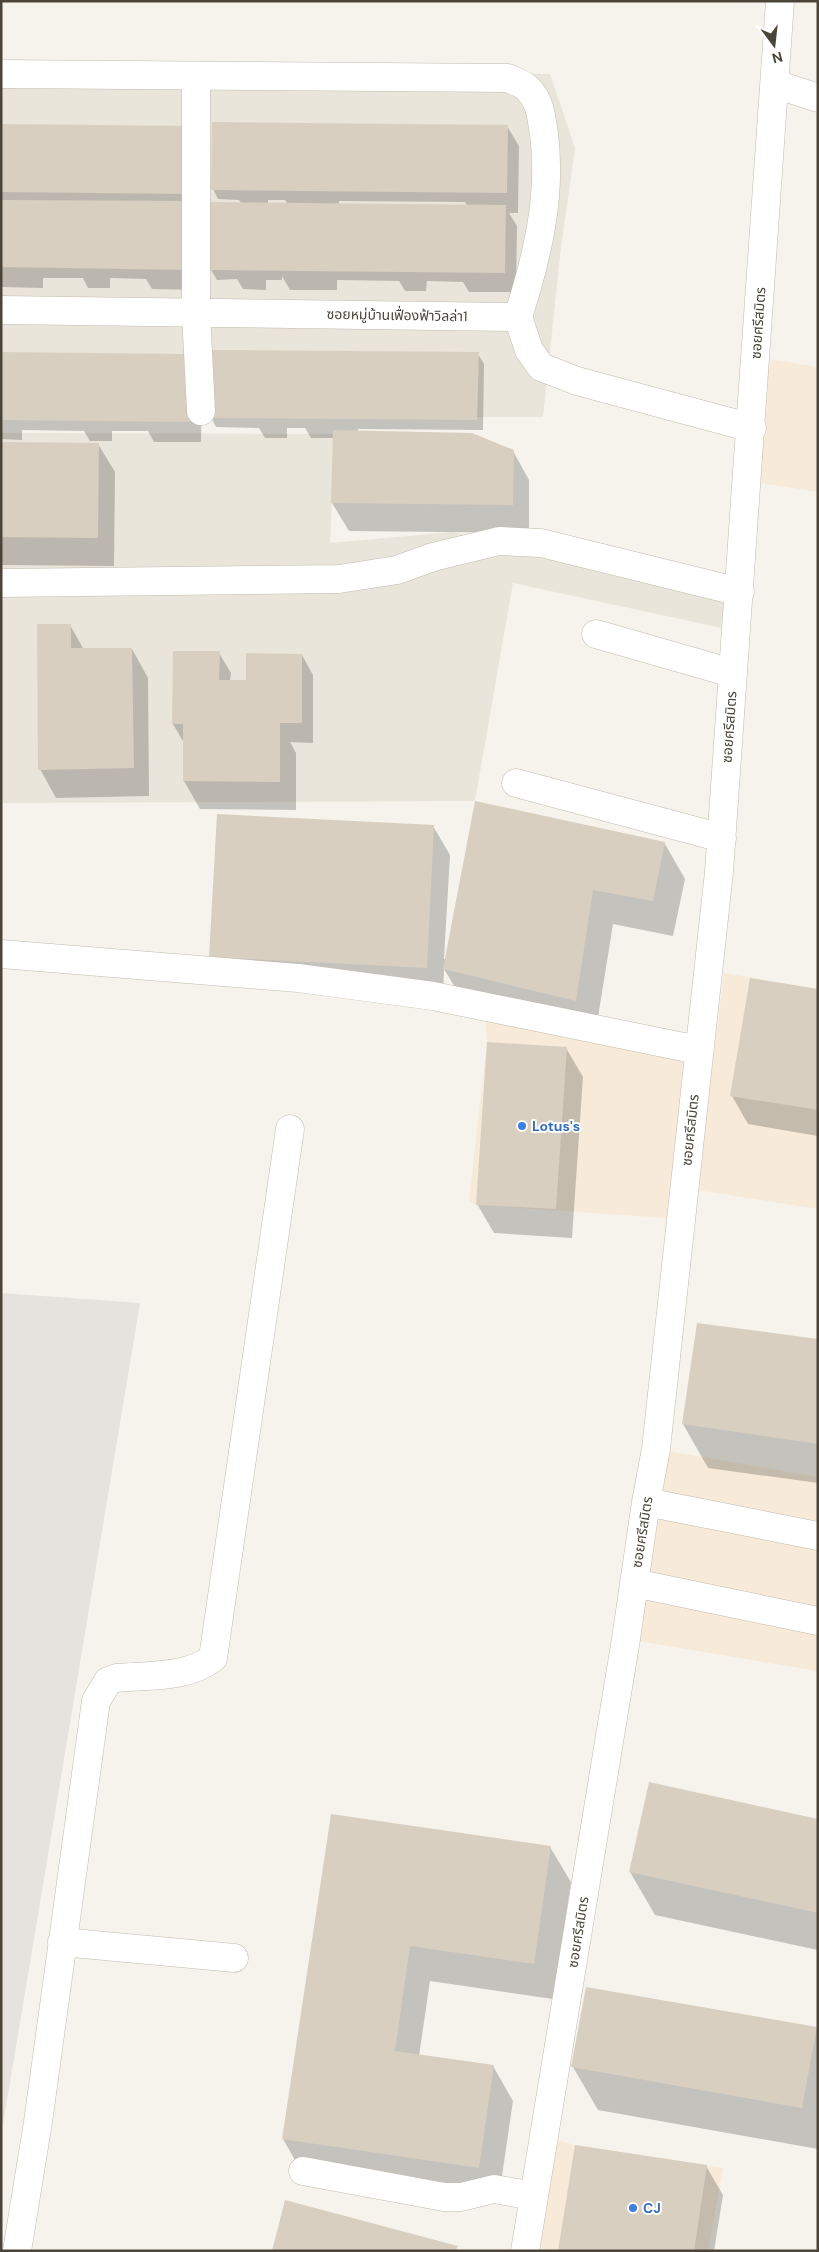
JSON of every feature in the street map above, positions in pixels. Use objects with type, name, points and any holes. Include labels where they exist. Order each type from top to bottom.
[{"type":"street","name":"ซอยศรีสมิตร","points":[[525,2251],[656,1449],[722,838],[732,673],[752,428],[775,84],[774,59],[780,1]]},
{"type":"street","points":[[1,74],[508,78],[528,88],[540,105],[547,161],[542,225],[534,268],[518,317],[528,350],[541,367],[576,381],[752,428]]},
{"type":"street","points":[[196,76],[196,313],[201,411]]},
{"type":"street","points":[[775,84],[818,98]]},
{"type":"street","name":"ซอยหมู่บ้านเฟื่องฟ้าวิลล่า1","points":[[1,310],[518,317]]},
{"type":"street","points":[[1,583],[339,579],[396,570],[433,558],[499,541],[541,543],[740,592]]},
{"type":"street","points":[[596,634],[732,673]]},
{"type":"street","points":[[516,782],[722,838]]},
{"type":"street","points":[[1,954],[298,978],[424,995],[698,1050]]},
{"type":"street","points":[[17,2251],[38,2122],[96,1702],[108,1681],[117,1678],[185,1671],[203,1666],[213,1658],[290,1129]]},
{"type":"street","points":[[646,1502],[818,1536]]},
{"type":"street","points":[[634,1583],[818,1621]]},
{"type":"street","points":[[62,1942],[234,1958]]},
{"type":"street","points":[[303,2171],[444,2197],[461,2197],[494,2190],[534,2196]]},
{"type":"shaded area","points":[[1,74],[550,74],[575,148],[561,247],[543,417],[1,418]]},
{"type":"shaded area","points":[[756,357],[818,367],[818,492],[748,481]]},
{"type":"shaded area","points":[[1,433],[335,434],[330,543],[452,532],[740,592],[736,631],[513,583],[475,801],[1,803]]},
{"type":"shaded area","points":[[724,973],[818,989],[818,1209],[697,1190]]},
{"type":"shaded area","points":[[485,1015],[698,1050],[681,1219],[476,1205],[469,1201],[487,1042]]},
{"type":"shaded area","points":[[1,1293],[140,1303],[1,2136]]},
{"type":"shaded area","points":[[656,1449],[818,1477],[818,1671],[626,1639]]},
{"type":"shaded area","name":"CJ","points":[[544,2136],[575,2145],[723,2168],[708,2251],[524,2251]]},
{"type":"building","points":[[212,122],[508,125],[507,193],[211,190]]},
{"type":"building","points":[[1,124],[192,126],[191,194],[1,192]]},
{"type":"building","points":[[1,200],[189,201],[189,270],[1,267]]},
{"type":"building","points":[[210,202],[506,205],[505,273],[210,270]]},
{"type":"building","points":[[210,350],[479,352],[477,420],[209,418]]},
{"type":"building","points":[[1,352],[191,354],[190,422],[1,420]]},
{"type":"building","points":[[333,430],[472,433],[514,450],[513,505],[331,503]]},
{"type":"building","points":[[1,442],[99,443],[98,538],[1,537]]},
{"type":"building","points":[[37,624],[71,624],[71,648],[132,648],[134,768],[38,770]]},
{"type":"building","points":[[173,651],[220,651],[219,680],[246,680],[246,653],[302,654],[302,723],[280,723],[280,782],[183,781],[183,724],[172,724]]},
{"type":"building","points":[[475,801],[665,842],[653,901],[593,890],[576,1001],[443,969]]},
{"type":"building","points":[[217,814],[434,825],[427,968],[209,957]]},
{"type":"building","points":[[750,978],[818,989],[818,1110],[730,1096]]},
{"type":"building","name":"Lotus's","points":[[487,1042],[567,1047],[556,1209],[476,1205]]},
{"type":"building","points":[[697,1323],[818,1339],[818,1444],[682,1424]]},
{"type":"building","points":[[649,1782],[818,1819],[818,1913],[629,1872]]},
{"type":"building","points":[[331,1814],[551,1846],[534,1964],[410,1946],[395,2051],[494,2065],[479,2168],[282,2139]]},
{"type":"building","points":[[586,1987],[817,2027],[802,2108],[571,2067]]},
{"type":"building","name":"CJ","points":[[575,2145],[707,2165],[694,2251],[558,2251]]},
{"type":"building","points":[[285,2200],[458,2246],[456,2251],[272,2251]]},
{"type":"place","name":"Lotus's","points":[[522,1126]]},
{"type":"place","name":"CJ","points":[[633,2208]]}]
